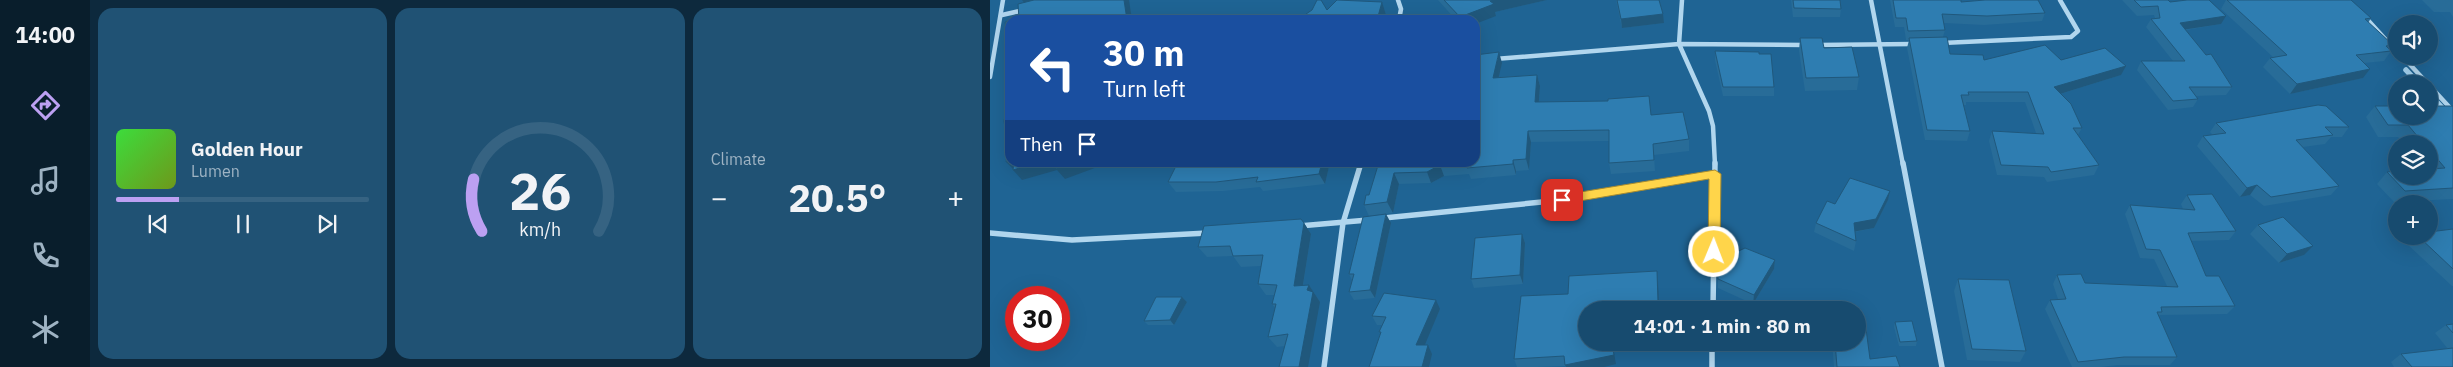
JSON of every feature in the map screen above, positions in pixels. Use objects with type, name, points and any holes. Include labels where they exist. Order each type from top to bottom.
[{"type":"street","points":[[990,76],[1002,15],[1003,0]]},
{"type":"street","points":[[1398,0],[1401,9],[1400,15]]},
{"type":"street","points":[[1682,0],[1680,44],[1709,111],[1713,126],[1715,174],[1713,301]]},
{"type":"street","points":[[1871,0],[1942,367]]},
{"type":"street","points":[[1938,43],[2071,37],[2078,31],[2060,0]]},
{"type":"street","points":[[1002,15],[1029,9]]},
{"type":"street","points":[[2362,14],[2388,42]]},
{"type":"street","points":[[1485,60],[1680,44],[1919,44]]},
{"type":"street","points":[[2410,65],[2420,75]]},
{"type":"street","points":[[2438,95],[2453,111]]},
{"type":"street","points":[[1324,367],[1343,223],[1360,167]]},
{"type":"street","points":[[1381,219],[1562,200],[1715,174]]},
{"type":"street","points":[[1296,226],[1372,220]]},
{"type":"street","points":[[990,233],[1072,240],[1220,232]]},
{"type":"street","points":[[1712,351],[1712,367]]},
{"type":"building","points":[[1034,0],[1124,0],[1126,15],[1019,15],[1018,4]]},
{"type":"building","points":[[1317,0],[1321,0],[1327,10],[1337,0],[1382,2],[1378,15],[1306,15],[1312,10]]},
{"type":"building","points":[[1444,0],[1494,0],[1490,1],[1494,4],[1465,15],[1458,15]]},
{"type":"building","points":[[1617,0],[1659,0],[1663,14],[1621,19]]},
{"type":"building","points":[[1793,0],[1840,0],[1841,9],[1794,8]]},
{"type":"building","points":[[1893,0],[1961,0],[1961,2],[2038,0],[2045,13],[1987,16],[1942,14],[1945,30],[1908,31],[1906,18],[1896,18]]},
{"type":"building","points":[[2134,0],[2168,0],[2170,2],[2209,0],[2226,16],[2180,23],[2206,55],[2211,54],[2232,87],[2189,87],[2198,99],[2173,101],[2141,61],[2185,61],[2151,19],[2160,18],[2158,6],[2141,7]]},
{"type":"building","points":[[2227,0],[2351,0],[2371,18],[2365,19],[2388,40],[2388,46],[2386,46],[2388,51],[2356,55],[2370,69],[2297,84],[2270,58],[2287,55]]},
{"type":"building","points":[[1947,37],[1950,54],[1983,55],[1984,60],[2045,45],[2061,60],[2105,48],[2126,66],[2054,87],[2071,104],[2082,128],[2073,128],[2099,165],[2051,172],[2048,167],[2001,165],[1992,131],[2044,134],[2028,92],[1968,92],[1969,95],[1961,95],[1970,131],[1927,130],[1909,38]]},
{"type":"building","points":[[1800,38],[1822,38],[1824,48],[1852,47],[1859,77],[1806,78]]},
{"type":"building","points":[[1715,51],[1771,54],[1774,87],[1723,87]]},
{"type":"building","points":[[1499,52],[1493,78],[1537,75],[1535,102],[1608,101],[1608,99],[1649,96],[1651,115],[1683,112],[1689,139],[1653,144],[1654,160],[1609,163],[1609,130],[1528,131],[1526,159],[1513,160],[1513,164],[1480,167],[1480,54]]},
{"type":"building","points":[[2318,105],[2326,106],[2349,127],[2325,127],[2333,135],[2296,140],[2339,186],[2271,197],[2257,185],[2247,188],[2203,136],[2226,133],[2216,123]]},
{"type":"building","points":[[2375,106],[2388,106],[2388,125]]},
{"type":"building","points":[[2438,106],[2453,106],[2453,188],[2405,191],[2399,185],[2438,185],[2438,168],[2445,168],[2438,160],[2438,135],[2416,135],[2408,125],[2438,125]]},
{"type":"building","points":[[1176,167],[1321,167],[1319,174],[1256,182],[1258,177],[1216,182],[1168,182]]},
{"type":"building","points":[[1377,167],[1436,167],[1427,172],[1394,173],[1387,202],[1364,205],[1366,195],[1369,195]]},
{"type":"building","points":[[1850,178],[1890,191],[1876,219],[1854,223],[1856,241],[1816,223],[1827,201],[1835,204]]},
{"type":"building","points":[[2212,194],[2236,231],[2188,233],[2206,276],[2219,276],[2235,306],[2161,307],[2162,312],[2157,312],[2177,357],[2124,357],[2078,362],[2050,300],[2066,299],[2057,275],[2081,274],[2085,283],[2178,287],[2160,250],[2146,249],[2130,205],[2195,210],[2187,195]]},
{"type":"building","points":[[1386,214],[1370,290],[1349,292],[1354,274],[1349,274],[1363,217]]},
{"type":"building","points":[[2283,217],[2313,246],[2287,254],[2258,225]]},
{"type":"building","points":[[1301,219],[1304,223],[1294,286],[1309,285],[1307,290],[1313,292],[1299,367],[1279,367],[1288,334],[1268,337],[1276,304],[1272,304],[1277,285],[1258,284],[1263,255],[1233,256],[1230,246],[1198,247],[1204,226]]},
{"type":"building","points":[[2453,229],[2453,269],[2428,245],[2438,245],[2438,231]]},
{"type":"building","points":[[1522,234],[1520,275],[1471,279],[1475,238]]},
{"type":"building","points":[[1745,248],[1775,260],[1754,295],[1718,279],[1718,269],[1724,258]]},
{"type":"building","points":[[1657,271],[1658,301],[1578,301],[1578,351],[1613,351],[1614,355],[1565,365],[1564,356],[1514,359],[1521,296],[1568,294],[1569,276]]},
{"type":"building","points":[[1958,279],[2009,280],[2026,351],[1972,349]]},
{"type":"building","points":[[1384,293],[1436,300],[1416,345],[1428,345],[1422,367],[1369,367],[1381,332],[1379,332],[1386,317],[1372,316]]},
{"type":"building","points":[[1156,297],[1182,297],[1170,320],[1144,321]]},
{"type":"building","points":[[1912,321],[1917,341],[1900,342],[1895,322]]},
{"type":"building","points":[[2453,324],[2453,333],[2446,325]]},
{"type":"building","points":[[1866,329],[1870,359],[1896,356],[1900,367],[1837,367],[1836,351],[1866,351]]},
{"type":"building","points":[[2453,348],[2453,367],[2412,367],[2401,354]]},
{"type":"waterway","points":[[2406,70],[2411,75]]},
{"type":"waterway","points":[[2438,104],[2444,110]]},
{"type":"route","points":[[1562,200],[1715,174],[1714,252]]}]
